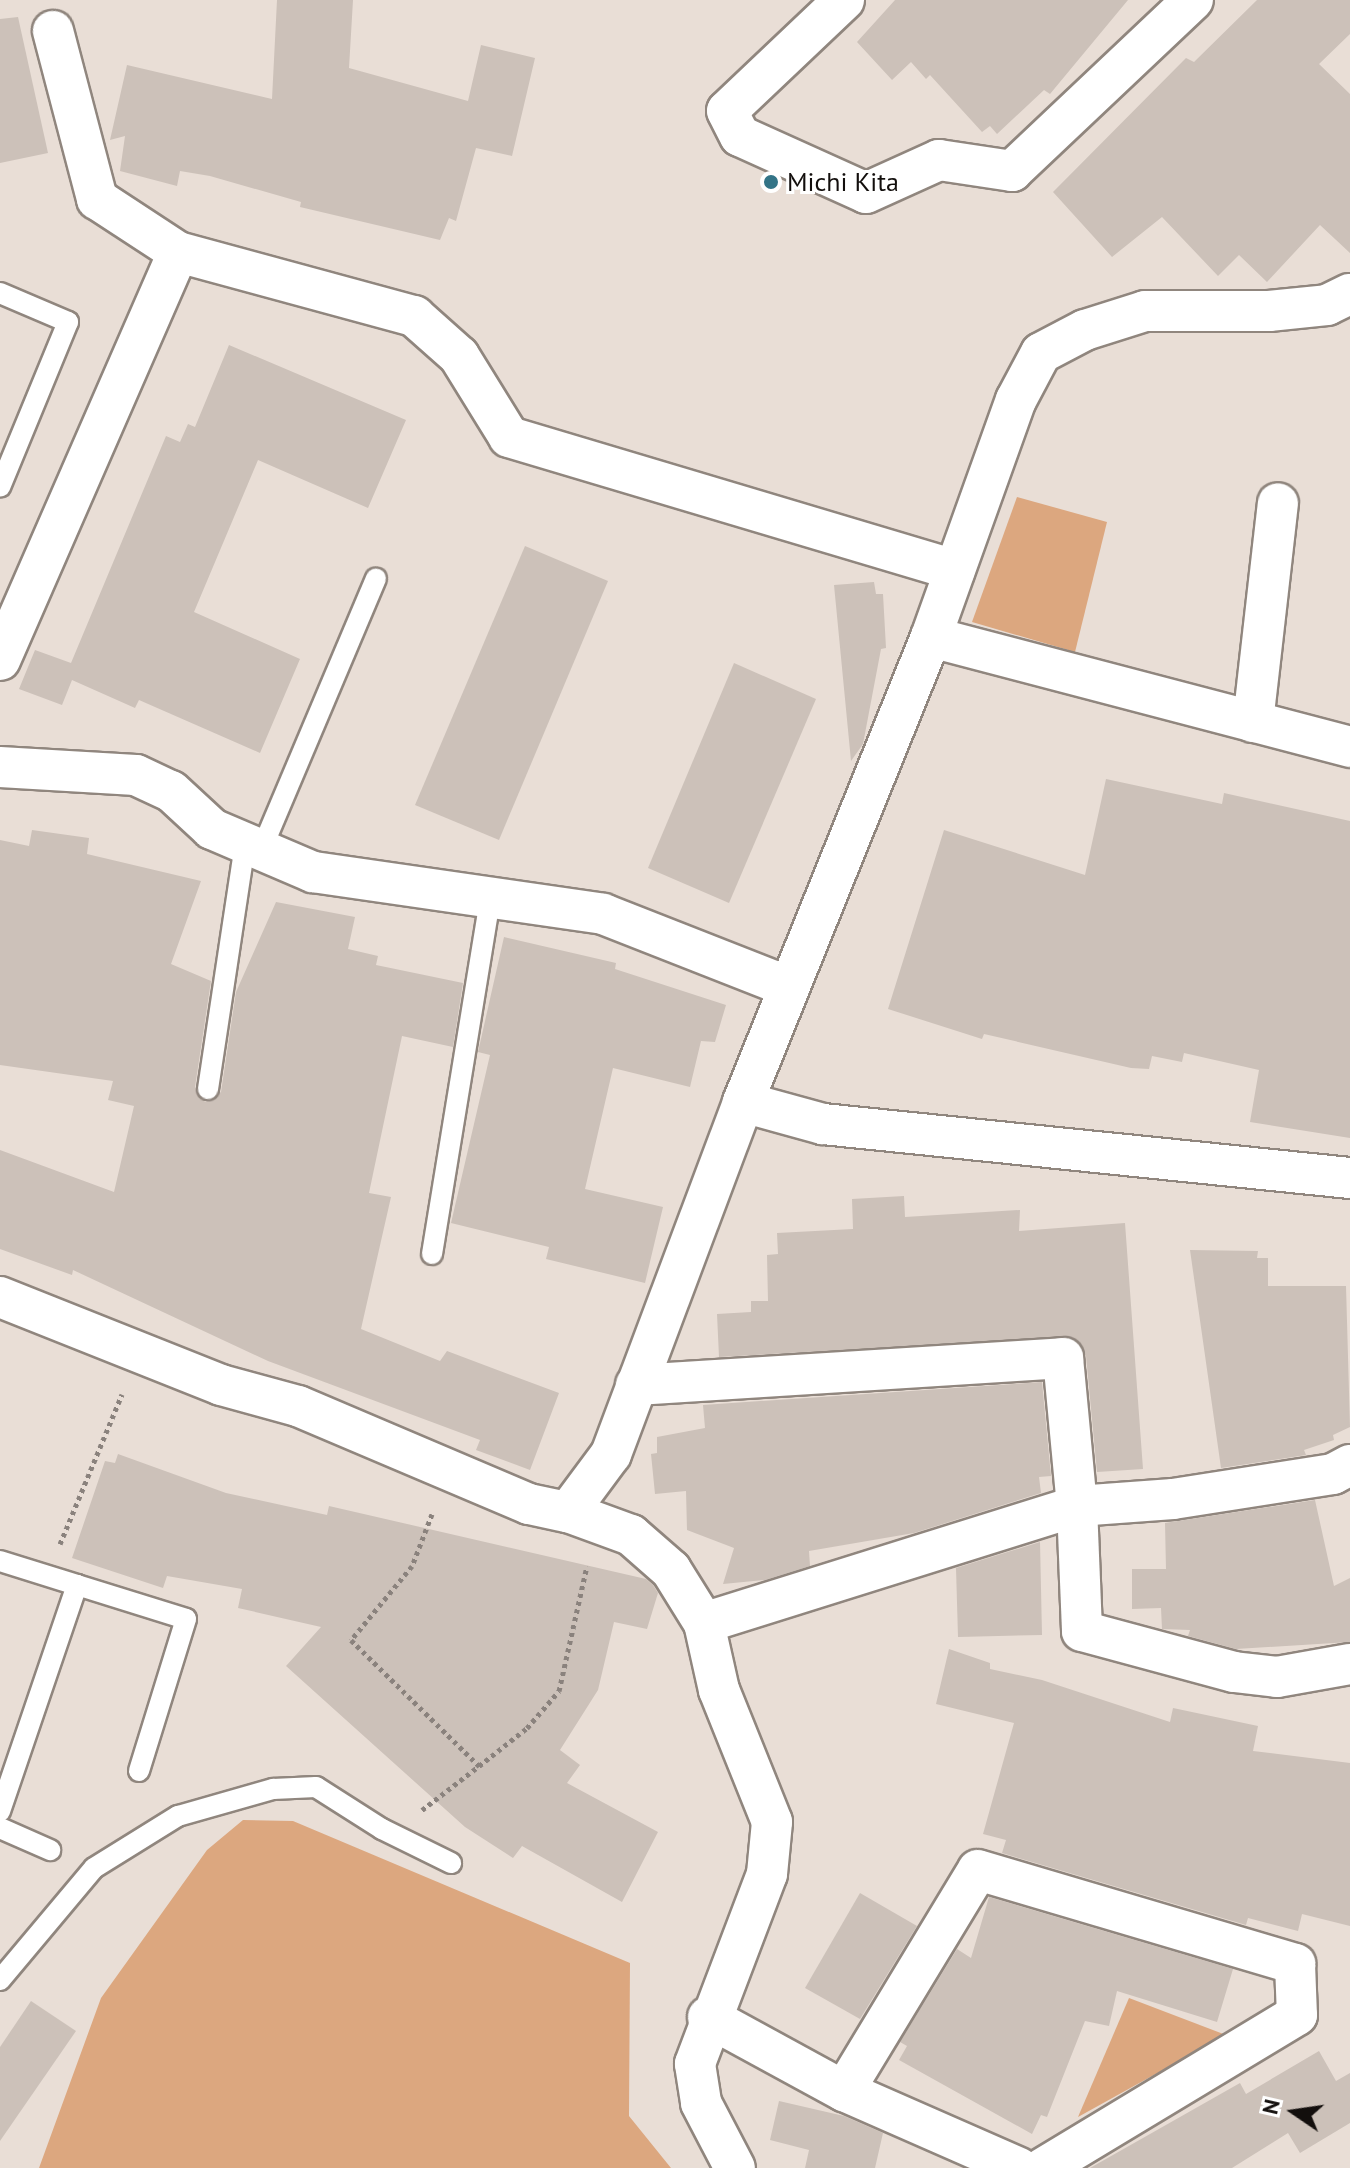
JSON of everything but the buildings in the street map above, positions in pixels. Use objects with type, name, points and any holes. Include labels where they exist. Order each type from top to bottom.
[{"type":"street","points":[[822,7],[727,111],[740,136],[866,193],[939,160],[1012,171],[1193,0]]},
{"type":"street","points":[[53,31],[97,199],[178,252],[414,316],[459,356],[509,437],[955,570]]},
{"type":"street","points":[[0,660],[178,252]]},
{"type":"street","points":[[583,1516],[611,1454],[743,1102],[931,637],[1016,400],[1041,353],[1085,330],[1145,311],[1269,311],[1327,305],[1350,294]]},
{"type":"street","points":[[1253,722],[1278,503]]},
{"type":"street","points":[[931,637],[1350,747]]},
{"type":"street","points":[[0,767],[136,775],[171,791],[212,829],[252,849],[313,872],[603,914],[789,987]]},
{"type":"street","points":[[743,1102],[823,1124],[1350,1178]]},
{"type":"street","points":[[0,1297],[221,1385],[298,1406],[529,1504],[583,1516],[631,1535],[671,1570],[704,1623],[719,1690],[772,1822],[767,1874],[708,2017],[695,2064],[701,2103],[735,2168]]},
{"type":"street","points":[[636,1385],[1063,1358],[1077,1506],[1082,1631],[1234,1672],[1277,1677],[1350,1664]]},
{"type":"street","points":[[704,1623],[1077,1506],[1173,1499],[1333,1474],[1350,1465]]},
{"type":"street","points":[[844,2091],[978,1870],[1295,1964],[1297,2015],[1043,2168]]},
{"type":"street","points":[[708,2017],[844,2091],[1019,2168]]},
{"type":"lane","points":[[0,293],[68,322],[0,487]]},
{"type":"lane","points":[[208,1089],[252,849],[376,579]]},
{"type":"lane","points":[[432,1254],[490,898]]},
{"type":"lane","points":[[0,1561],[186,1619],[139,1771]]},
{"type":"lane","points":[[0,1811],[77,1585]]},
{"type":"lane","points":[[0,1980],[94,1868],[178,1816],[273,1789],[316,1787],[394,1836],[451,1863]]},
{"type":"lane","points":[[0,1828],[50,1850]]},
{"type":"path","points":[[59,1550],[141,1353]]},
{"type":"path","points":[[456,1472],[426,1524],[412,1566],[351,1640],[479,1766]]},
{"type":"path","points":[[425,1809],[527,1728],[559,1691],[583,1516]]},
{"type":"shaded area","points":[[1017,497],[1107,522],[1075,652],[972,622]]},
{"type":"shaded area","points":[[243,1820],[293,1821],[630,1963],[629,2116],[671,2168],[39,2168],[101,1998],[207,1850]]},
{"type":"shaded area","points":[[1129,1998],[1226,2035],[1078,2117]]},
{"type":"place","name":"Michi Kita","points":[[771,182]]}]
